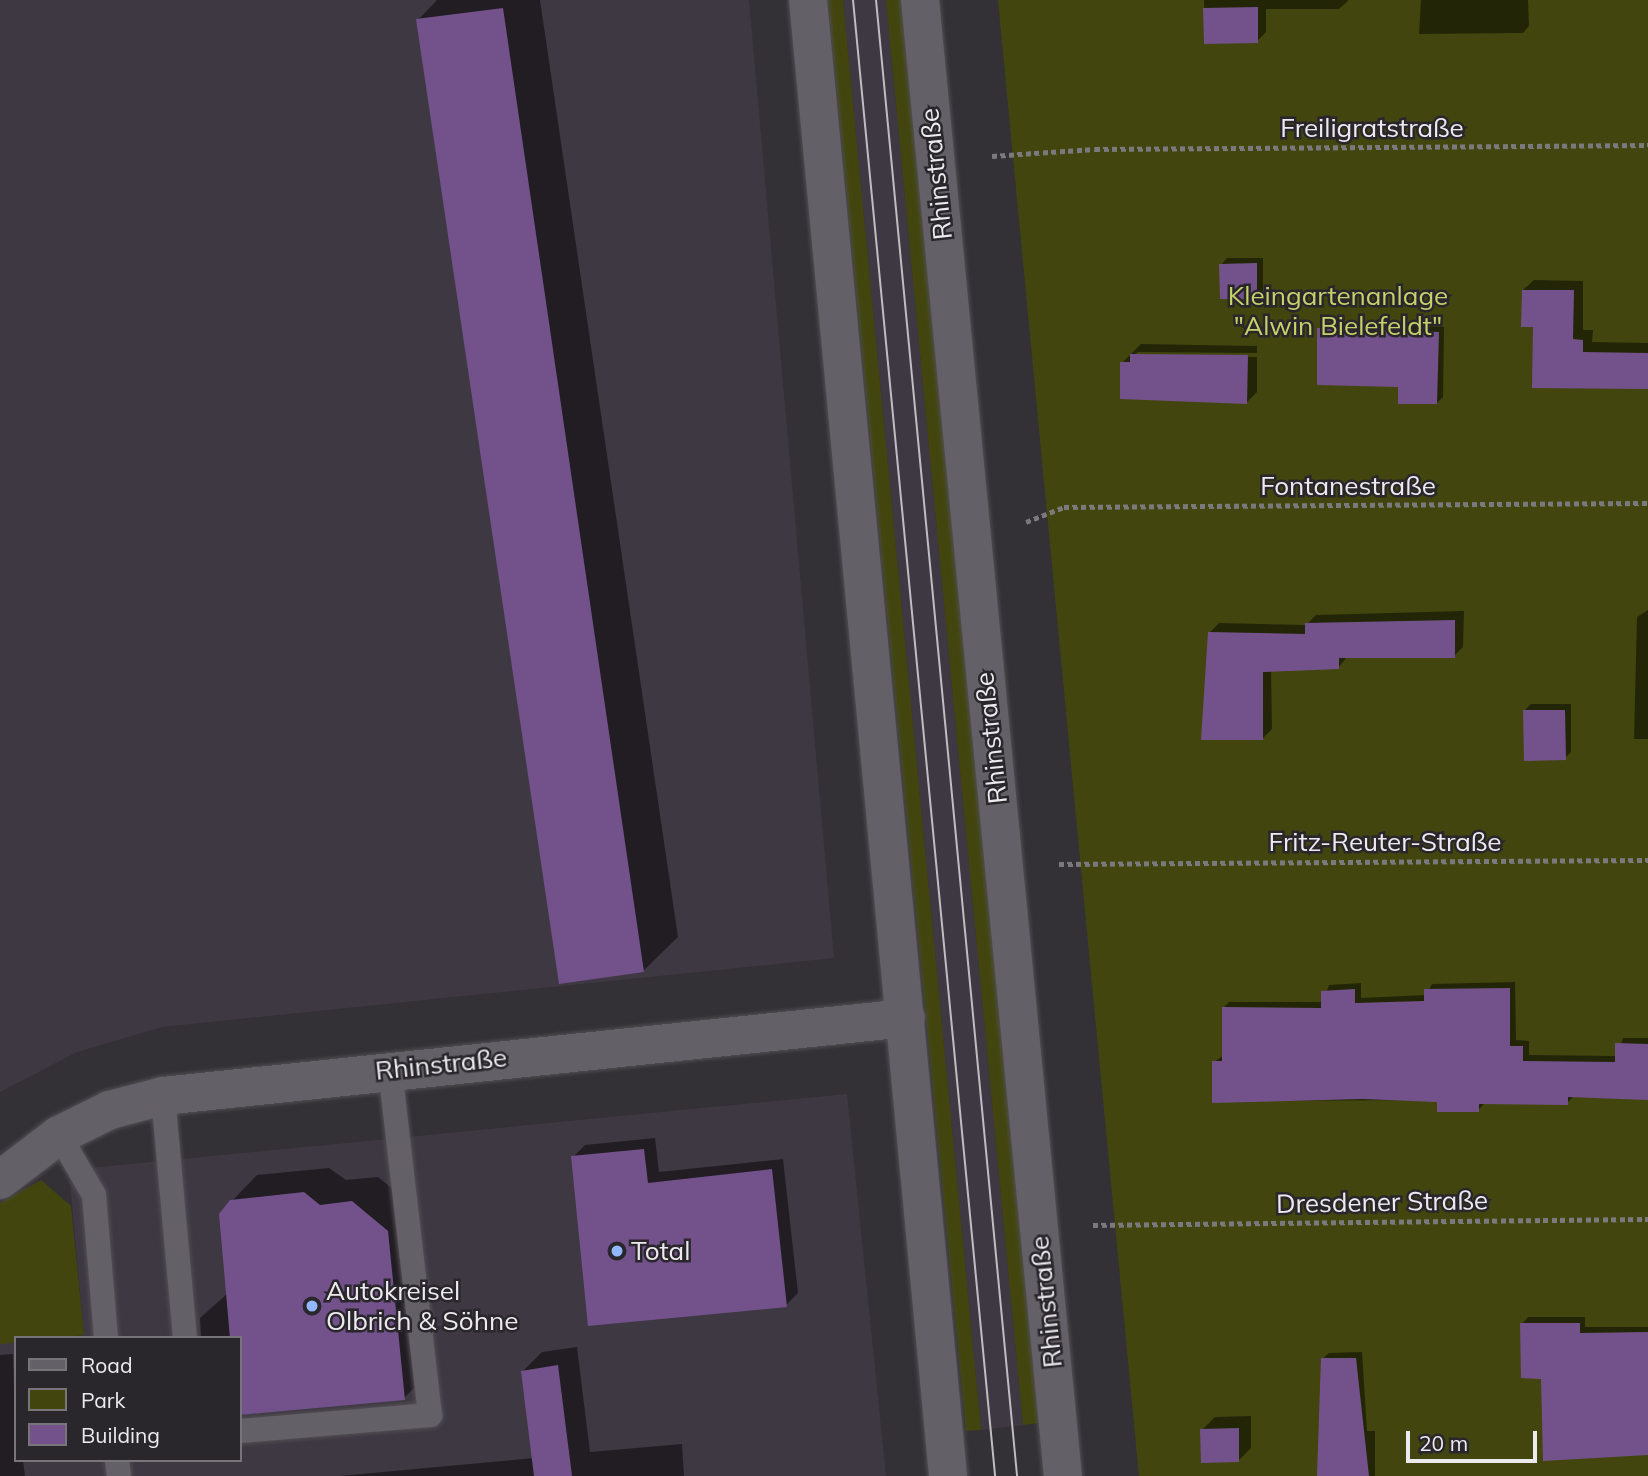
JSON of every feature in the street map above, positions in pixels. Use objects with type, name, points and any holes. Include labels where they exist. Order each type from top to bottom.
[{"type":"main road","points":[[808,0],[948,1476]]},
{"type":"main road","name":"Rhinstraße","points":[[920,0],[1063,1476]]},
{"type":"main road","name":"Rhinstraße","points":[[0,1180],[59,1135],[110,1110],[163,1096],[390,1069],[906,1018]]},
{"type":"lane","points":[[242,1431],[430,1415],[390,1069]]},
{"type":"lane","points":[[163,1096],[185,1336]]},
{"type":"lane","points":[[59,1135],[94,1195],[106,1336]]},
{"type":"path","name":"Freiligratstraße","points":[[992,156],[1096,149],[1648,145]]},
{"type":"path","name":"Fontanestraße","points":[[1026,522],[1048,511],[1648,503]]},
{"type":"path","name":"Fritz-Reuter-Straße","points":[[1059,864],[1648,860]]},
{"type":"path","name":"Dresdener Straße","points":[[1093,1225],[1648,1219]]},
{"type":"shaded area","points":[[0,0],[749,0],[834,958],[162,1027],[77,1052],[0,1092]]},
{"type":"shaded area","points":[[843,0],[886,0],[1023,1425],[981,1430]]},
{"type":"shaded area","points":[[847,1094],[886,1476],[0,1476],[0,1343],[14,1341],[14,1462],[242,1462],[242,1336],[74,1336],[84,1335],[69,1170]]},
{"type":"green space","points":[[828,0],[843,0],[981,1430],[966,1431]]},
{"type":"green space","points":[[886,0],[901,0],[1039,1423],[1023,1425]]},
{"type":"green space","name":"Kleingartenanlage \"Alwin Bielefeldt\"","points":[[998,0],[1648,0],[1648,1476],[1139,1476]]},
{"type":"green space","points":[[41,1180],[71,1206],[84,1335],[14,1336],[14,1342],[0,1344],[0,1203]]},
{"type":"building","points":[[1258,7],[1258,43],[1204,44],[1203,8]]},
{"type":"building","points":[[503,8],[644,972],[559,984],[416,19]]},
{"type":"building","points":[[1257,263],[1257,299],[1220,299],[1219,264]]},
{"type":"building","points":[[1522,290],[1574,290],[1573,339],[1583,340],[1583,352],[1648,353],[1648,389],[1532,388],[1533,327],[1521,327]]},
{"type":"building","points":[[1317,328],[1439,332],[1437,404],[1398,404],[1398,387],[1317,385]]},
{"type":"building","points":[[1130,354],[1248,355],[1247,404],[1120,399],[1120,362],[1130,362]]},
{"type":"building","points":[[1455,620],[1455,658],[1339,658],[1339,669],[1263,672],[1263,740],[1201,740],[1208,632],[1305,634],[1305,623]]},
{"type":"building","points":[[1523,710],[1565,710],[1566,760],[1524,761]]},
{"type":"building","points":[[1510,988],[1510,1046],[1523,1046],[1523,1061],[1615,1062],[1615,1043],[1648,1044],[1648,1100],[1568,1097],[1568,1105],[1479,1104],[1479,1112],[1437,1112],[1437,1102],[1362,1099],[1212,1103],[1212,1061],[1222,1061],[1222,1007],[1321,1008],[1321,991],[1355,989],[1355,1003],[1424,1001],[1424,989]]},
{"type":"building","points":[[644,1149],[648,1183],[772,1169],[787,1307],[588,1326],[571,1156]]},
{"type":"building","name":"Autokreisel Olbrich & Söhne","points":[[304,1192],[320,1205],[352,1201],[388,1231],[405,1400],[242,1415],[242,1336],[230,1336],[219,1214],[230,1200]]},
{"type":"building","points":[[1520,1323],[1580,1323],[1580,1333],[1648,1332],[1648,1455],[1543,1461],[1541,1379],[1521,1378]]},
{"type":"building","points":[[1321,1358],[1356,1358],[1369,1476],[1317,1476]]},
{"type":"building","points":[[558,1365],[572,1476],[534,1476],[521,1371]]},
{"type":"building","points":[[1239,1428],[1239,1462],[1201,1463],[1200,1429]]},
{"type":"tram line","points":[[853,0],[995,1476]]},
{"type":"tram line","points":[[876,0],[1017,1476]]},
{"type":"place","name":"Total","points":[[617,1251]]},
{"type":"place","name":"Autokreisel Olbrich & Söhne","points":[[312,1306]]}]
